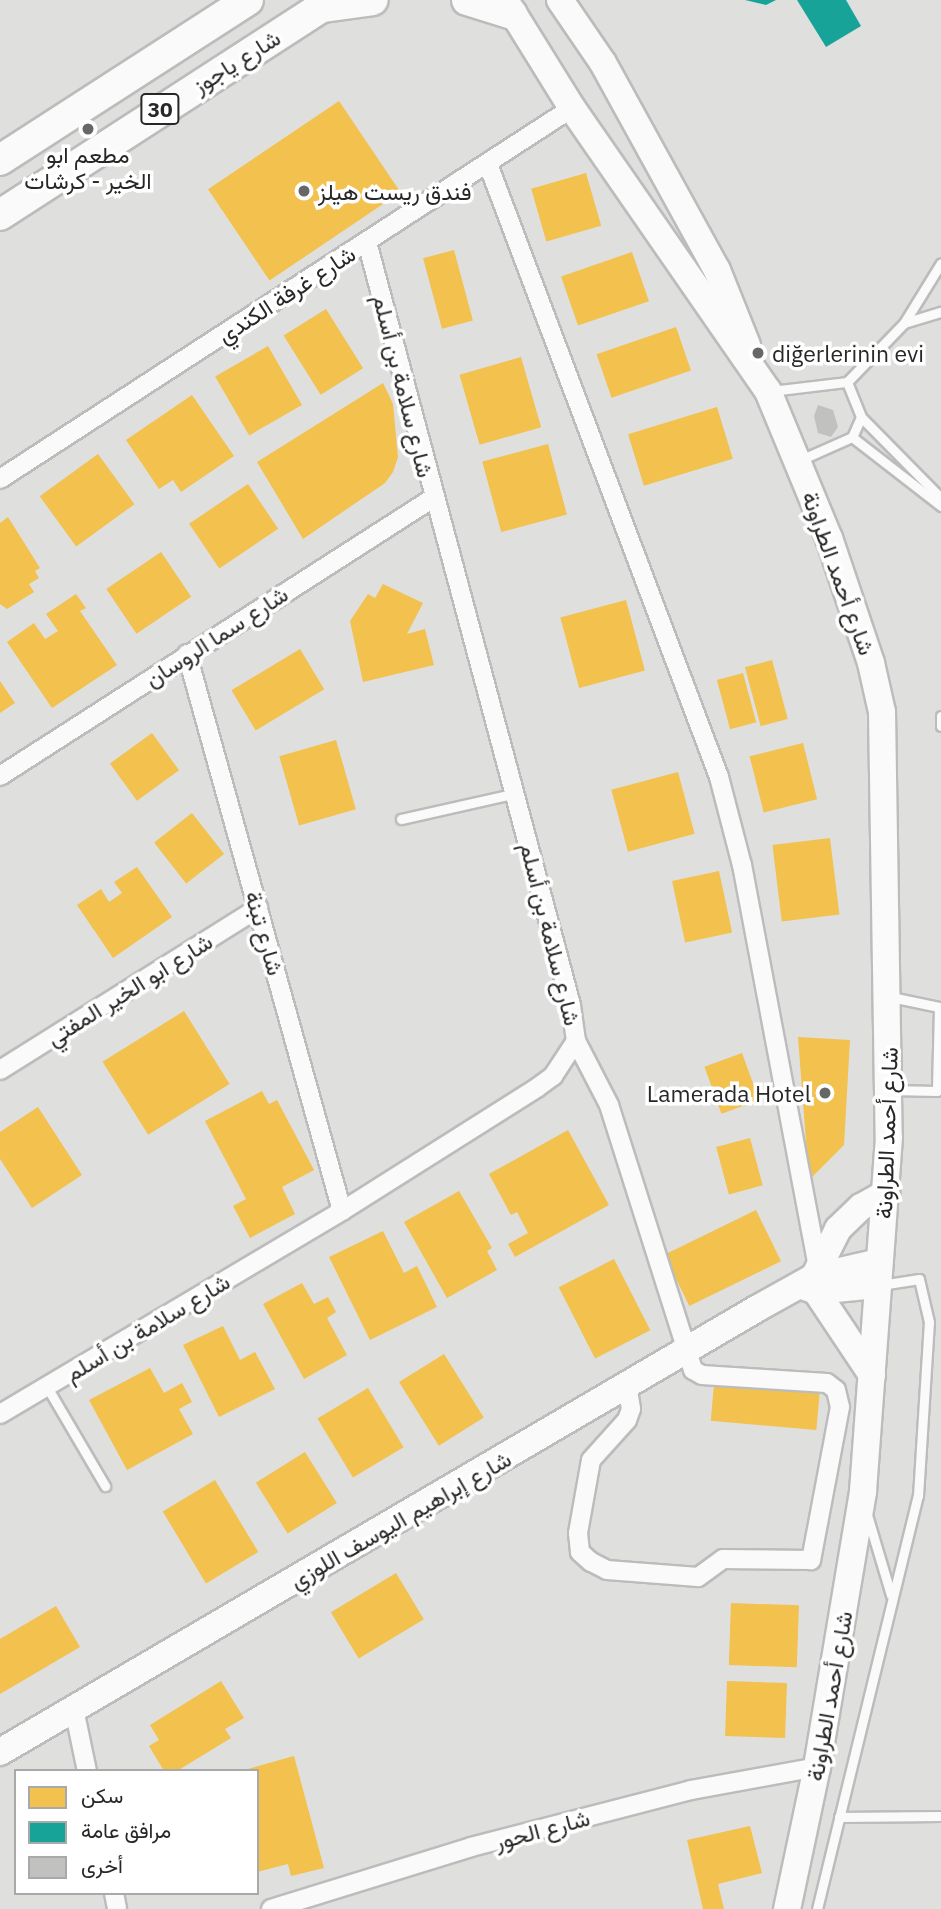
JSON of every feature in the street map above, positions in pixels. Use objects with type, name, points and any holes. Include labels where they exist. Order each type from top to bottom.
[{"type":"main road","name":"شارع ياجوز","points":[[0,160],[248,0]]},
{"type":"main road","points":[[327,4],[373,0]]},
{"type":"main road","points":[[467,0],[509,7]]},
{"type":"main road","name":"شارع ياجوز","points":[[0,215],[327,4]]},
{"type":"street","name":"شارع أحمد الطراونة","points":[[560,0],[603,63],[717,270],[762,382],[799,461],[855,614],[882,712],[889,1090],[886,1193],[877,1274],[863,1492],[817,1768],[787,1909]]},
{"type":"street","name":"شارع أحمد الطراونة","points":[[509,7],[572,108],[762,382]]},
{"type":"street","name":"شارع غرفة الكندي","points":[[0,479],[572,108]]},
{"type":"street","points":[[488,164],[726,798],[812,1280],[872,1375]]},
{"type":"street","name":"شارع سلامة بن أسلم","points":[[0,1414],[342,1211],[538,1087],[553,1076],[576,1041],[573,1013],[516,793],[433,498],[367,242]]},
{"type":"street","name":"شارع سما الروسان","points":[[0,776],[433,498]]},
{"type":"street","name":"شارع تبنة","points":[[187,654],[342,1211]]},
{"type":"street","name":"شارع ابو الخير المفتي","points":[[0,1070],[258,908]]},
{"type":"street","points":[[576,1041],[609,1105],[685,1350],[698,1374],[827,1383],[836,1390],[840,1407],[809,1562],[723,1559],[698,1577],[607,1570],[580,1552],[578,1533],[591,1460],[627,1420],[631,1409],[627,1385]]},
{"type":"street","points":[[812,1280],[849,1217],[886,1193]]},
{"type":"street","name":"شارع إبراهيم اليوسف اللوزي","points":[[0,1752],[685,1350],[812,1280],[877,1274]]},
{"type":"street","points":[[74,1709],[88,1769]]},
{"type":"street","name":"شارع الحور","points":[[271,1909],[471,1847],[665,1797],[817,1768]]},
{"type":"lane","points":[[762,382],[847,382],[904,323],[941,262]]},
{"type":"lane","points":[[904,323],[941,312]]},
{"type":"lane","points":[[847,382],[861,417],[941,498]]},
{"type":"lane","points":[[799,461],[852,437],[861,417]]},
{"type":"lane","points":[[852,437],[941,506]]},
{"type":"lane","points":[[941,716],[941,726]]},
{"type":"lane","points":[[401,819],[516,793]]},
{"type":"lane","points":[[889,997],[939,1007],[937,1091],[889,1090]]},
{"type":"lane","points":[[817,1909],[891,1597],[918,1496],[929,1321],[919,1279],[877,1274]]},
{"type":"lane","points":[[47,1387],[105,1486]]},
{"type":"lane","points":[[863,1492],[873,1545],[891,1597]]},
{"type":"lane","points":[[839,1817],[941,1816]]},
{"type":"building: سكن","name":"فندق ريست هيلز","points":[[339,101],[401,192],[270,281],[208,189]]},
{"type":"building: سكن","points":[[586,173],[601,226],[546,242],[531,189]]},
{"type":"building: سكن","points":[[454,250],[473,321],[442,329],[423,258]]},
{"type":"building: سكن","points":[[632,252],[649,301],[578,326],[561,276]]},
{"type":"building: سكن","points":[[326,309],[363,368],[321,395],[284,335]]},
{"type":"building: سكن","points":[[676,327],[691,370],[612,398],[597,354]]},
{"type":"building: سكن","points":[[268,346],[302,405],[249,435],[215,376]]},
{"type":"building: سكن","points":[[521,357],[541,427],[480,445],[459,375]]},
{"type":"building: سكن","points":[[383,383],[393,404],[398,457],[393,472],[385,483],[303,539],[257,462]]},
{"type":"building: سكن","points":[[192,395],[234,456],[181,492],[173,480],[159,489],[126,440]]},
{"type":"building: سكن","points":[[717,407],[733,459],[644,486],[628,434]]},
{"type":"building: سكن","points":[[548,444],[567,515],[501,532],[482,462]]},
{"type":"building: سكن","points":[[98,454],[134,504],[76,546],[40,496]]},
{"type":"building: سكن","points":[[248,484],[278,529],[219,568],[189,524]]},
{"type":"building: سكن","points":[[8,517],[40,568],[35,571],[39,578],[29,584],[34,592],[7,609],[0,604],[0,523]]},
{"type":"building: سكن","points":[[161,552],[191,597],[136,634],[106,589]]},
{"type":"building: سكن","points":[[383,584],[423,603],[407,634],[425,629],[434,665],[363,682],[350,621],[368,594],[375,598]]},
{"type":"building: سكن","points":[[76,594],[86,608],[80,611],[117,665],[52,708],[7,642],[34,623],[45,639],[58,631],[46,614]]},
{"type":"building: سكن","points":[[626,600],[645,671],[579,688],[560,618]]},
{"type":"building: سكن","points":[[300,649],[324,689],[256,730],[231,690]]},
{"type":"building: سكن","points":[[772,660],[788,719],[761,726],[745,667]]},
{"type":"building: سكن","points":[[743,673],[756,722],[730,729],[717,680]]},
{"type":"building: سكن","points":[[0,681],[15,703],[0,713]]},
{"type":"building: سكن","points":[[152,733],[179,770],[137,801],[110,764]]},
{"type":"building: سكن","points":[[336,740],[356,809],[299,825],[279,756]]},
{"type":"building: سكن","points":[[803,743],[817,799],[764,813],[750,756]]},
{"type":"building: سكن","points":[[678,772],[695,834],[628,852],[611,790]]},
{"type":"building: سكن","points":[[192,813],[224,854],[186,884],[154,843]]},
{"type":"building: سكن","points":[[830,838],[839,914],[782,921],[772,845]]},
{"type":"building: سكن","points":[[137,867],[172,917],[113,958],[77,905],[101,889],[109,902],[122,893],[114,882]]},
{"type":"building: سكن","points":[[719,871],[732,933],[685,943],[672,881]]},
{"type":"building: سكن","points":[[184,1011],[230,1084],[148,1135],[103,1062]]},
{"type":"building: سكن","name":"Lamerada Hotel","points":[[798,1037],[850,1040],[844,1145],[809,1180]]},
{"type":"building: سكن","points":[[742,1053],[759,1100],[722,1114],[704,1067]]},
{"type":"building: سكن","points":[[262,1091],[269,1104],[277,1100],[314,1170],[282,1187],[295,1214],[250,1238],[233,1206],[246,1199],[205,1121]]},
{"type":"building: سكن","points":[[38,1107],[82,1175],[32,1208],[0,1159],[0,1132]]},
{"type":"building: سكن","points":[[568,1130],[609,1205],[515,1257],[508,1244],[528,1233],[517,1212],[511,1215],[489,1174]]},
{"type":"building: سكن","points":[[750,1138],[763,1185],[729,1194],[716,1147]]},
{"type":"building: سكن","points":[[459,1191],[492,1248],[487,1251],[497,1270],[447,1298],[404,1222]]},
{"type":"building: سكن","points":[[756,1210],[781,1261],[689,1306],[664,1255]]},
{"type":"building: سكن","points":[[383,1231],[404,1273],[417,1266],[437,1307],[370,1340],[329,1257]]},
{"type":"building: سكن","points":[[614,1259],[650,1330],[595,1358],[559,1287]]},
{"type":"building: سكن","points":[[302,1283],[314,1304],[328,1297],[336,1312],[327,1318],[347,1355],[304,1379],[263,1304]]},
{"type":"building: سكن","points":[[223,1326],[240,1360],[255,1352],[275,1389],[219,1417],[183,1345]]},
{"type":"building: سكن","points":[[444,1354],[484,1418],[439,1446],[399,1382]]},
{"type":"building: سكن","points":[[150,1368],[164,1393],[182,1383],[192,1402],[179,1409],[193,1434],[127,1470],[89,1400]]},
{"type":"building: سكن","points":[[714,1384],[820,1393],[816,1430],[711,1421]]},
{"type":"building: سكن","points":[[368,1388],[404,1447],[353,1478],[317,1418]]},
{"type":"building: سكن","points":[[305,1452],[337,1503],[288,1534],[256,1483]]},
{"type":"building: سكن","points":[[215,1480],[258,1552],[206,1583],[163,1511]]},
{"type":"building: سكن","points":[[396,1573],[424,1619],[359,1658],[331,1612]]},
{"type":"building: سكن","points":[[731,1603],[799,1605],[797,1667],[729,1665]]},
{"type":"building: سكن","points":[[56,1606],[80,1647],[0,1694],[0,1639]]},
{"type":"building: سكن","points":[[221,1681],[244,1718],[225,1729],[231,1738],[180,1769],[163,1769],[149,1746],[159,1740],[150,1725]]},
{"type":"building: سكن","points":[[727,1681],[787,1683],[785,1738],[725,1736]]},
{"type":"building: سكن","points":[[294,1756],[324,1868],[291,1876],[288,1864],[259,1871],[259,1769],[248,1769]]},
{"type":"building: سكن","points":[[750,1826],[762,1873],[718,1884],[724,1909],[703,1909],[687,1840]]},
{"type":"building: مرافق عامة","points":[[745,0],[776,0],[766,5]]},
{"type":"building: مرافق عامة","points":[[797,0],[846,0],[861,26],[826,47]]},
{"type":"building: أخرى","points":[[818,405],[833,410],[838,427],[831,437],[818,433],[814,416]]},
{"type":"place","name":"مطعم ابو الخير - كرشات","points":[[88,129]]},
{"type":"place","name":"فندق ريست هيلز","points":[[304,191]]},
{"type":"place","name":"diğerlerinin evi","points":[[758,353]]},
{"type":"place","name":"Lamerada Hotel","points":[[825,1093]]}]
